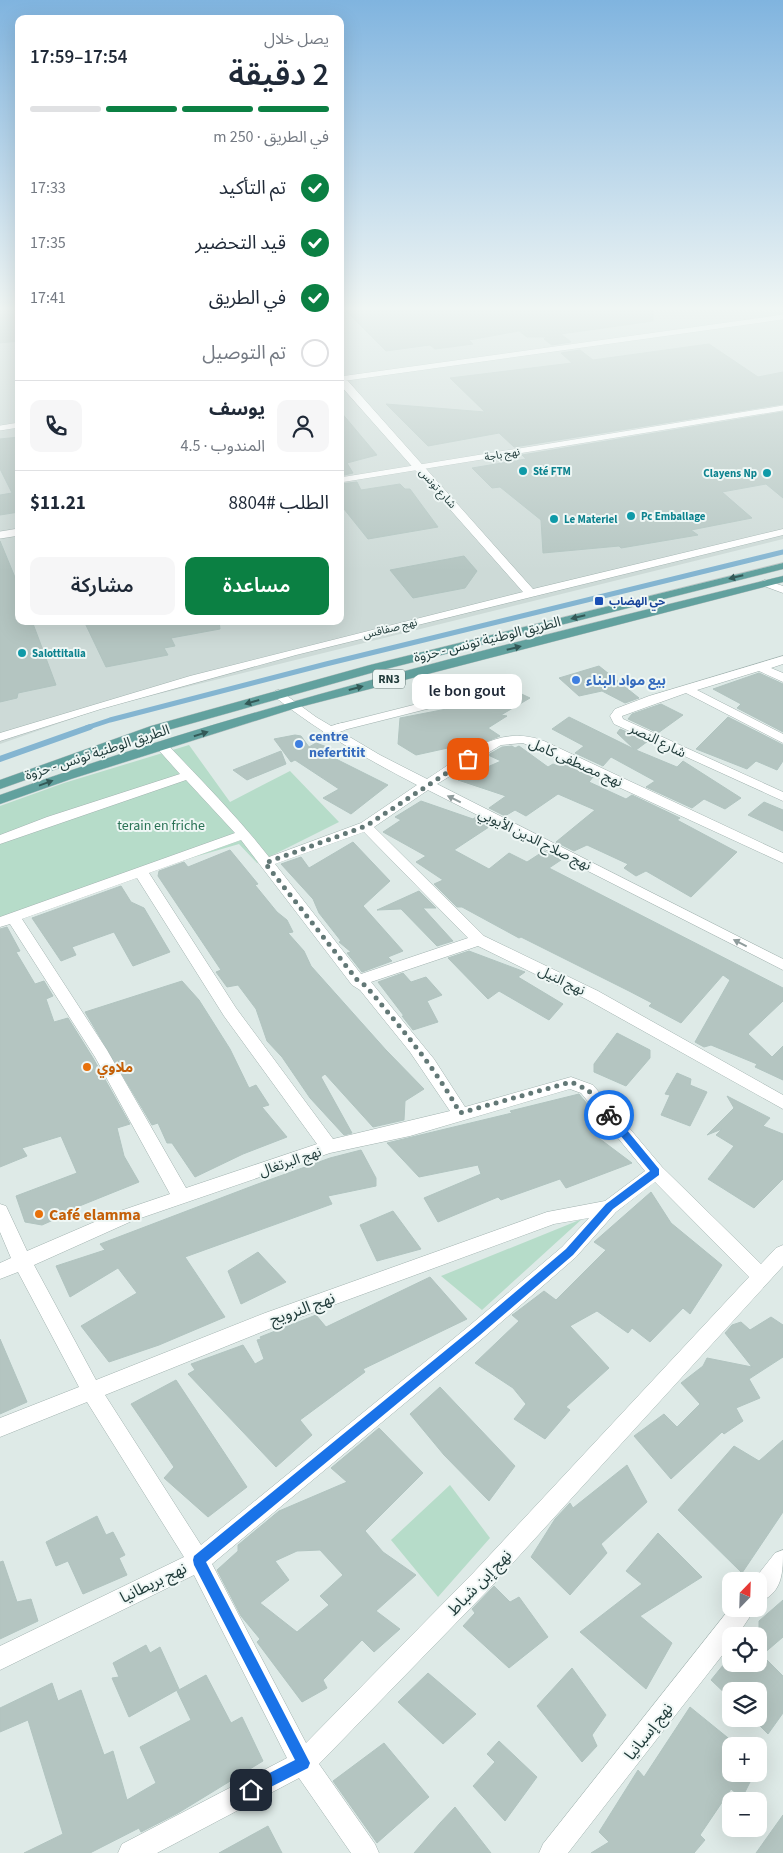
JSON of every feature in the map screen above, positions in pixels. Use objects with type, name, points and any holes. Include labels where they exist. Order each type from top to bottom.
[{"type":"main road","name":"الطريق الوطنية تونس - حزوة","points":[[0,785],[156,729],[279,694],[374,668],[783,566]]},
{"type":"main road","name":"الطريق الوطنية تونس - حزوة","points":[[0,800],[66,776],[292,705],[783,579]]},
{"type":"street","name":"شارع تونس","points":[[358,397],[530,592]]},
{"type":"street","name":"نهج صفاقس","points":[[0,736],[98,705],[239,666],[530,592],[783,532]]},
{"type":"street","points":[[765,583],[783,590]]},
{"type":"street","name":"شارع النصر","points":[[783,660],[624,709],[616,716],[618,721],[653,738],[783,797]]},
{"type":"street","points":[[760,667],[783,678]]},
{"type":"street","points":[[687,689],[783,739]]},
{"type":"street","name":"نهج صلاح الدين الأيوبي","points":[[279,694],[327,730],[426,785],[783,965]]},
{"type":"street","name":"نهج مصطفى كامل","points":[[265,863],[366,826],[426,785],[496,742],[506,738],[524,739],[674,806],[783,859]]},
{"type":"street","points":[[161,746],[244,834],[358,981],[366,986],[422,1054],[445,1085],[460,1113]]},
{"type":"street","points":[[0,840],[52,820],[189,775]]},
{"type":"street","name":"نهج النيل","points":[[366,826],[479,940],[592,995],[783,1103]]},
{"type":"street","points":[[182,1198],[101,1054],[7,919],[244,834]]},
{"type":"street","points":[[140,871],[230,1012],[329,1147]]},
{"type":"street","points":[[358,981],[479,940]]},
{"type":"street","name":"نهج البرتغال","points":[[0,1271],[23,1263],[126,1216],[329,1147],[410,1129],[571,1082],[588,1090],[656,1172]]},
{"type":"street","points":[[656,1172],[776,1266]]},
{"type":"street","name":"نهج بريطانيا","points":[[0,1658],[199,1560],[541,1276],[569,1252],[610,1206],[656,1172]]},
{"type":"street","name":"نهج النرويج","points":[[0,1428],[272,1319],[553,1216],[610,1206]]},
{"type":"street","points":[[0,1211],[23,1263],[91,1392],[199,1560],[303,1763],[366,1853]]},
{"type":"street","name":"نهج إبن شباط","points":[[130,1853],[303,1763],[482,1580],[776,1266]]},
{"type":"street","points":[[768,1580],[783,1561]]},
{"type":"street","name":"نهج إسبانيا","points":[[552,1853],[737,1618]]},
{"type":"lane","name":"نهج باجة","points":[[344,479],[783,408]]},
{"type":"lane","points":[[0,428],[15,426]]},
{"type":"lane","points":[[0,535],[15,533]]},
{"type":"lane","points":[[327,730],[432,704]]},
{"type":"shaded area","points":[[0,397],[15,397],[15,625],[344,625],[344,397],[783,397],[783,539],[106,707],[0,744]]},
{"type":"green space","name":"terain en friche","points":[[189,745],[230,802],[290,771],[339,822],[257,863],[239,844],[71,893],[0,927],[0,806],[64,783]]},
{"type":"green space","points":[[582,1219],[482,1310],[441,1276]]},
{"type":"green space","points":[[450,1485],[490,1538],[438,1597],[391,1540]]},
{"type":"building","points":[[470,397],[783,397],[783,404],[514,447],[499,433],[428,446],[386,404],[485,412]]},
{"type":"building","points":[[783,412],[783,498],[766,484],[722,492],[752,518],[691,530],[698,535],[621,548],[619,546],[543,553],[541,520],[500,487],[492,488],[472,468],[526,459],[522,455]]},
{"type":"building","points":[[344,416],[377,455],[347,463],[353,473],[344,475]]},
{"type":"building","points":[[15,437],[15,513],[0,515],[0,495],[12,493],[0,469],[0,439]]},
{"type":"building","points":[[357,482],[361,490],[400,484],[405,489],[410,489],[438,527],[368,539],[344,509],[344,484]]},
{"type":"building","name":"Salottitalia","points":[[0,541],[15,577],[15,625],[34,625],[56,685],[18,693],[17,698],[0,702]]},
{"type":"building","points":[[464,556],[477,571],[465,588],[413,598],[390,570]]},
{"type":"building","points":[[86,625],[220,625],[220,629],[171,638],[175,646],[164,648],[168,655],[106,667]]},
{"type":"building","points":[[599,666],[639,698],[625,703],[602,691],[579,696],[559,678]]},
{"type":"building","points":[[759,673],[783,684],[783,732],[737,708],[741,704],[713,689]]},
{"type":"building","points":[[509,688],[530,698],[501,715],[507,716],[488,728],[500,736],[473,747],[466,744],[416,755],[398,744],[400,718],[457,707],[481,694],[492,698]]},
{"type":"building","points":[[661,704],[683,715],[658,733],[628,719],[632,714]]},
{"type":"building","points":[[569,717],[634,749],[617,733],[620,729],[648,741],[636,750],[677,767],[683,761],[741,798],[725,809],[704,799],[692,808],[646,787],[655,781],[611,757],[603,766],[575,753],[584,746],[552,729]]},
{"type":"building","points":[[728,717],[783,745],[783,761],[777,770],[756,761],[747,769],[696,749]]},
{"type":"building","points":[[295,735],[301,736],[309,747],[316,743],[338,751],[330,756],[388,785],[351,814],[323,798],[339,789],[295,760],[291,762],[274,739]]},
{"type":"building","points":[[512,746],[515,748],[519,746],[548,767],[553,764],[558,766],[562,763],[593,777],[589,782],[626,799],[632,795],[680,818],[677,820],[737,852],[691,897],[646,871],[636,876],[624,868],[628,864],[587,845],[574,851],[556,842],[595,810],[558,794],[526,816],[515,810],[505,816],[489,808],[506,796],[458,780],[501,761],[488,755],[502,747]]},
{"type":"building","points":[[281,751],[286,764],[247,780],[233,770]]},
{"type":"building","points":[[421,801],[473,819],[476,817],[492,825],[454,850],[489,869],[509,853],[527,862],[544,851],[561,860],[549,868],[783,988],[783,1001],[748,1034],[772,1057],[783,1046],[783,1080],[755,1067],[757,1064],[711,1045],[704,1047],[695,1042],[730,980],[723,975],[681,1023],[649,1006],[652,1003],[629,991],[521,937],[519,938],[462,907],[457,907],[434,884],[443,880],[416,862],[426,856],[383,832],[401,820],[395,817]]},
{"type":"building","points":[[764,802],[783,810],[783,831],[748,815]]},
{"type":"building","points":[[353,842],[390,881],[363,906],[403,951],[388,957],[392,961],[362,972],[347,953],[351,952],[339,942],[341,941],[319,913],[313,899],[281,864],[301,857],[309,868]]},
{"type":"building","points":[[230,850],[258,884],[255,885],[277,912],[287,920],[293,932],[288,933],[304,951],[311,966],[386,1050],[424,1089],[405,1101],[404,1120],[373,1127],[325,1074],[321,1077],[352,1133],[344,1135],[310,1098],[282,1057],[267,1041],[256,1009],[238,985],[227,987],[216,972],[221,970],[158,876],[159,871],[184,862],[188,867]]},
{"type":"building","points":[[121,886],[131,902],[144,908],[170,952],[133,966],[114,932],[72,947],[76,955],[61,961],[32,918]]},
{"type":"building","points":[[419,891],[436,908],[423,908],[453,941],[437,946],[401,909],[377,910]]},
{"type":"building","points":[[7,927],[20,951],[16,952],[35,984],[44,981],[53,996],[46,999],[54,1022],[68,1018],[130,1124],[117,1128],[124,1156],[139,1182],[77,1207],[42,1225],[25,1222],[16,1196],[77,1173],[61,1136],[22,1148],[27,1156],[0,1167],[0,929]]},
{"type":"building","points":[[469,951],[525,972],[518,977],[563,1004],[549,1020],[499,991],[488,999],[448,958]]},
{"type":"building","points":[[403,973],[411,982],[426,977],[442,995],[427,1001],[438,1022],[413,1030],[378,982]]},
{"type":"building","points":[[182,981],[199,1000],[230,1049],[249,1088],[256,1085],[269,1105],[262,1107],[287,1137],[243,1154],[195,1177],[172,1143],[167,1143],[158,1123],[152,1125],[85,1012]]},
{"type":"building","points":[[617,1033],[650,1050],[650,1058],[626,1086],[594,1072],[594,1064]]},
{"type":"building","points":[[677,1073],[691,1079],[690,1085],[707,1092],[690,1126],[661,1115],[670,1095],[665,1094]]},
{"type":"building","points":[[579,1094],[607,1128],[592,1133],[632,1163],[566,1188],[560,1179],[501,1200],[498,1197],[438,1222],[424,1198],[481,1174],[478,1165],[419,1177],[387,1143],[512,1113],[510,1111]]},
{"type":"building","points":[[727,1096],[770,1118],[763,1126],[783,1134],[783,1179],[754,1208],[708,1179],[734,1146],[716,1135],[722,1129],[707,1135],[734,1108]]},
{"type":"building","points":[[361,1150],[376,1178],[376,1186],[328,1196],[332,1204],[185,1257],[225,1317],[159,1345],[109,1362],[81,1326],[137,1293],[118,1268],[70,1297],[56,1266],[105,1250],[100,1244],[255,1185],[330,1158]]},
{"type":"building","points":[[651,1192],[671,1223],[722,1265],[690,1314],[683,1308],[650,1342],[632,1328],[628,1333],[597,1311],[570,1326],[609,1368],[566,1407],[570,1410],[545,1439],[514,1419],[526,1404],[513,1388],[475,1363],[519,1321],[512,1315],[544,1291],[556,1300],[606,1250],[594,1242]]},
{"type":"building","points":[[393,1211],[421,1249],[377,1261],[360,1225]]},
{"type":"building","points":[[258,1252],[286,1282],[241,1304],[228,1271]]},
{"type":"building","points":[[430,1277],[467,1319],[363,1369],[365,1372],[300,1420],[312,1435],[276,1467],[188,1374],[195,1370],[191,1364],[243,1345],[255,1364],[264,1359],[257,1340],[261,1339],[260,1337],[316,1315],[326,1327]]},
{"type":"building","points":[[771,1317],[783,1325],[783,1357],[749,1379],[760,1398],[736,1408],[743,1421],[724,1434],[722,1432],[671,1479],[634,1436],[664,1414],[677,1427],[700,1404],[681,1383],[703,1366],[707,1358],[752,1367],[725,1333],[732,1325],[741,1322],[750,1330]]},
{"type":"building","points":[[0,1339],[27,1402],[0,1414]]},
{"type":"building","points":[[176,1380],[247,1487],[208,1517],[164,1478],[174,1467],[131,1404]]},
{"type":"building","points":[[440,1387],[515,1466],[489,1501],[444,1455],[410,1414]]},
{"type":"building","points":[[379,1428],[423,1473],[365,1531],[383,1552],[416,1575],[376,1611],[400,1629],[374,1652],[362,1640],[323,1680],[327,1688],[302,1702],[257,1642],[260,1639],[241,1616],[217,1570],[238,1551],[238,1545],[279,1511],[347,1482],[331,1468]],"holes":[[[320,1550],[343,1575],[320,1596],[329,1605],[297,1632],[260,1603],[289,1580],[275,1561],[297,1551]]]},
{"type":"building","points":[[783,1440],[783,1512],[741,1572],[678,1510],[734,1446],[759,1461]]},
{"type":"building","points":[[627,1465],[647,1502],[601,1544],[607,1553],[570,1595],[531,1557],[555,1519],[570,1503],[573,1508]]},
{"type":"building","points":[[97,1516],[106,1535],[113,1532],[125,1555],[119,1558],[127,1575],[83,1594],[68,1561],[56,1566],[46,1542]]},
{"type":"building","points":[[658,1533],[702,1577],[640,1616],[672,1643],[646,1689],[580,1632],[642,1584],[626,1571]]},
{"type":"building","points":[[3,1561],[17,1602],[31,1599],[38,1621],[0,1639],[0,1562]]},
{"type":"building","points":[[494,1586],[510,1602],[519,1597],[548,1637],[509,1668],[463,1626],[475,1613],[472,1609]]},
{"type":"building","points":[[783,1600],[783,1637],[767,1651],[767,1627],[759,1627],[759,1621],[762,1618],[768,1618],[768,1613]]},
{"type":"building","points":[[146,1645],[150,1653],[160,1647],[179,1689],[129,1717],[112,1678],[119,1677],[113,1663]]},
{"type":"building","points":[[767,1660],[783,1676],[783,1713],[768,1734],[761,1727],[767,1727],[767,1682],[722,1682],[722,1690],[711,1680],[722,1666],[722,1672],[767,1672]]},
{"type":"building","points":[[572,1668],[606,1715],[592,1735],[597,1746],[582,1762],[537,1706]]},
{"type":"building","points":[[428,1673],[476,1714],[443,1744],[398,1702]]},
{"type":"building","points":[[206,1675],[231,1723],[242,1717],[263,1761],[178,1813],[141,1832],[139,1828],[90,1853],[24,1853],[63,1834],[28,1720],[0,1732],[0,1708],[52,1683],[58,1701],[81,1690],[104,1755],[113,1751],[127,1800],[156,1783],[140,1747],[191,1720],[177,1691]]},
{"type":"building","points":[[690,1707],[727,1737],[722,1737],[722,1782],[750,1782],[745,1792],[735,1792],[731,1789],[729,1792],[722,1792],[722,1802],[700,1835],[705,1840],[694,1853],[591,1853],[609,1842],[599,1832],[638,1770],[644,1777]]},
{"type":"building","points":[[499,1741],[537,1777],[505,1821],[473,1786],[495,1762],[487,1754]]},
{"type":"building","points":[[384,1743],[429,1797],[377,1843],[333,1781]]},
{"type":"building","points":[[455,1807],[491,1853],[414,1853],[440,1823]]},
{"type":"building","points":[[783,1815],[783,1853],[756,1853]]},
{"type":"building","points":[[268,1826],[282,1853],[219,1853]]},
{"type":"waterway","points":[[86,728],[110,720],[326,664],[783,552]]},
{"type":"waterway","points":[[0,759],[90,727]]},
{"type":"way so far","points":[[468,759],[366,826],[265,863],[358,981],[366,986],[422,1054],[445,1085],[460,1113],[571,1082],[588,1090],[609,1115]]},
{"type":"place","name":"Sté FTM","points":[[523,471]]},
{"type":"place","name":"Clayens Np","points":[[767,473]]},
{"type":"place","name":"Pc Emballage","points":[[631,516]]},
{"type":"place","name":"Le Materiel","points":[[554,519]]},
{"type":"place","name":"حي الهضاب","points":[[599,601]]},
{"type":"place","name":"Salottitalia","points":[[22,653]]},
{"type":"place","name":"بيع مواد البناء","points":[[576,680]]},
{"type":"place","name":"centre nefertitit","points":[[299,744]]},
{"type":"place","name":"le bon gout","points":[[468,759]]},
{"type":"place","name":"ملاوي","points":[[87,1067]]},
{"type":"place","name":"Café elamma","points":[[39,1214]]},
{"type":"route","points":[[251,1790],[303,1763],[199,1560],[476,1332],[569,1252],[610,1206],[656,1172],[609,1115]]}]
